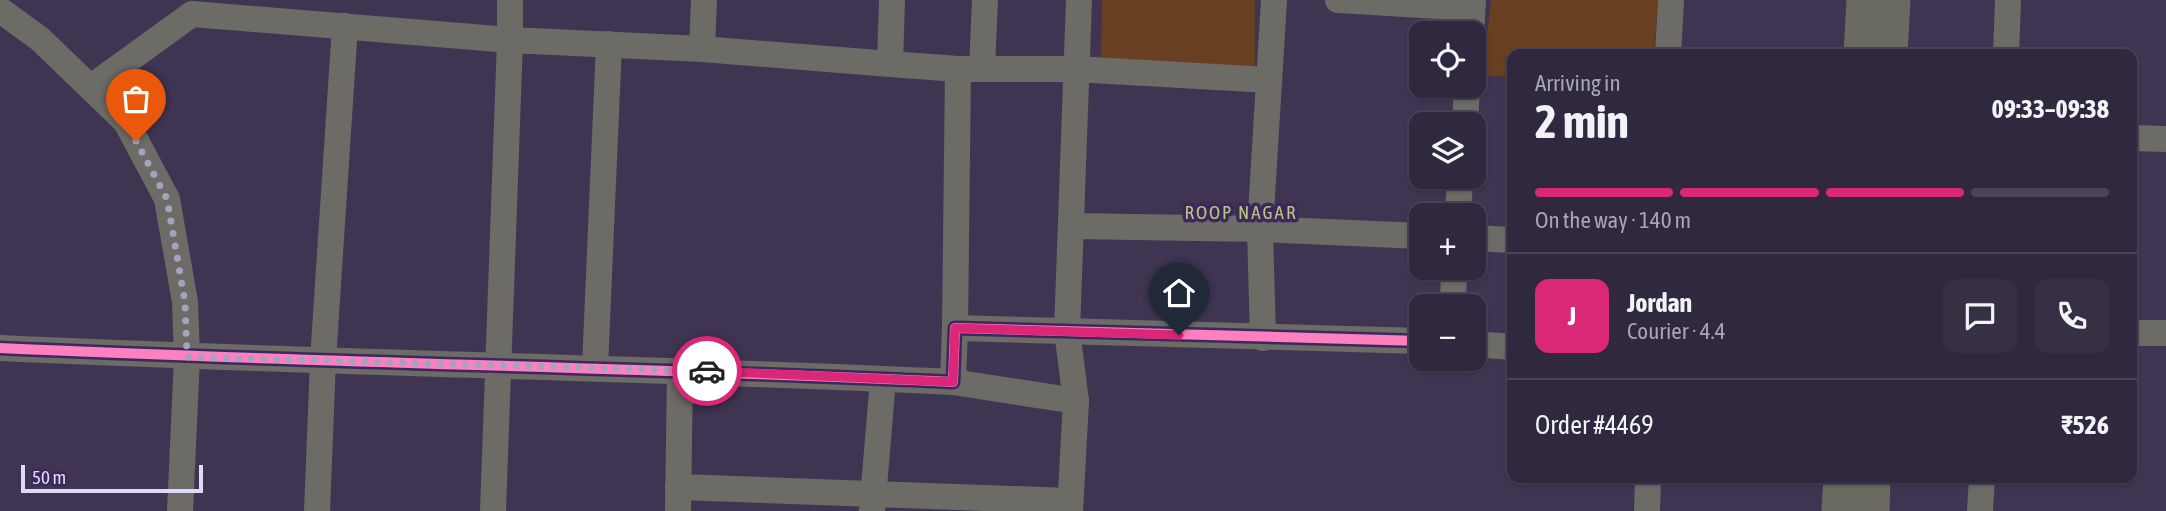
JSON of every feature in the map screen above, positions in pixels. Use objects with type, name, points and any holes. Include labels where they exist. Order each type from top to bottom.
[{"type":"main road","points":[[1862,49],[1865,0]]},
{"type":"main road","points":[[1889,49],[1892,0]]},
{"type":"main road","points":[[1840,511],[1842,483]]},
{"type":"main road","points":[[1871,511],[1872,483]]},
{"type":"street","points":[[493,511],[510,0]]},
{"type":"street","points":[[702,49],[704,0]]},
{"type":"street","points":[[890,64],[892,0]]},
{"type":"street","points":[[953,382],[970,69],[985,0]]},
{"type":"street","points":[[680,370],[678,499],[1070,506],[1076,401],[1067,331],[1079,0]]},
{"type":"street","points":[[1263,338],[1260,229],[1274,0]]},
{"type":"street","points":[[1338,0],[1472,14]]},
{"type":"street","points":[[1668,49],[1671,0]]},
{"type":"street","points":[[2006,49],[2008,0]]},
{"type":"street","points":[[91,87],[187,7],[345,26],[510,40],[702,49],[970,69],[1075,69],[1269,80]]},
{"type":"street","points":[[0,10],[40,39],[126,122],[167,199],[185,302],[187,357],[180,511]]},
{"type":"street","points":[[317,511],[323,360],[345,26]]},
{"type":"street","points":[[595,367],[609,44]]},
{"type":"street","points":[[2137,138],[2166,139]]},
{"type":"street","points":[[1072,226],[1260,229],[1409,235]]},
{"type":"street","points":[[1486,239],[1507,240]]},
{"type":"street","points":[[955,328],[1409,341]]},
{"type":"street","points":[[2137,333],[2166,333]]},
{"type":"street","points":[[1486,345],[1507,347]]},
{"type":"street","points":[[0,348],[187,357],[595,367],[953,382],[1076,401]]},
{"type":"street","points":[[872,503],[883,379]]},
{"type":"street","points":[[1647,511],[1648,483]]},
{"type":"street","points":[[1980,511],[1982,483]]},
{"type":"shaded area","points":[[1102,0],[1255,0],[1255,71],[1101,62]]},
{"type":"shaded area","points":[[1491,0],[1658,0],[1654,49],[1507,49],[1507,77],[1486,75]]},
{"type":"cycle path","points":[[0,348],[953,382],[955,328],[1409,341]]},
{"type":"way so far","points":[[136,141],[167,199],[185,302],[187,357],[707,371]]},
{"type":"district","name":"ROOP NAGAR","points":[[1241,212]]},
{"type":"route","points":[[707,371],[953,382],[955,328],[1179,335]]}]
